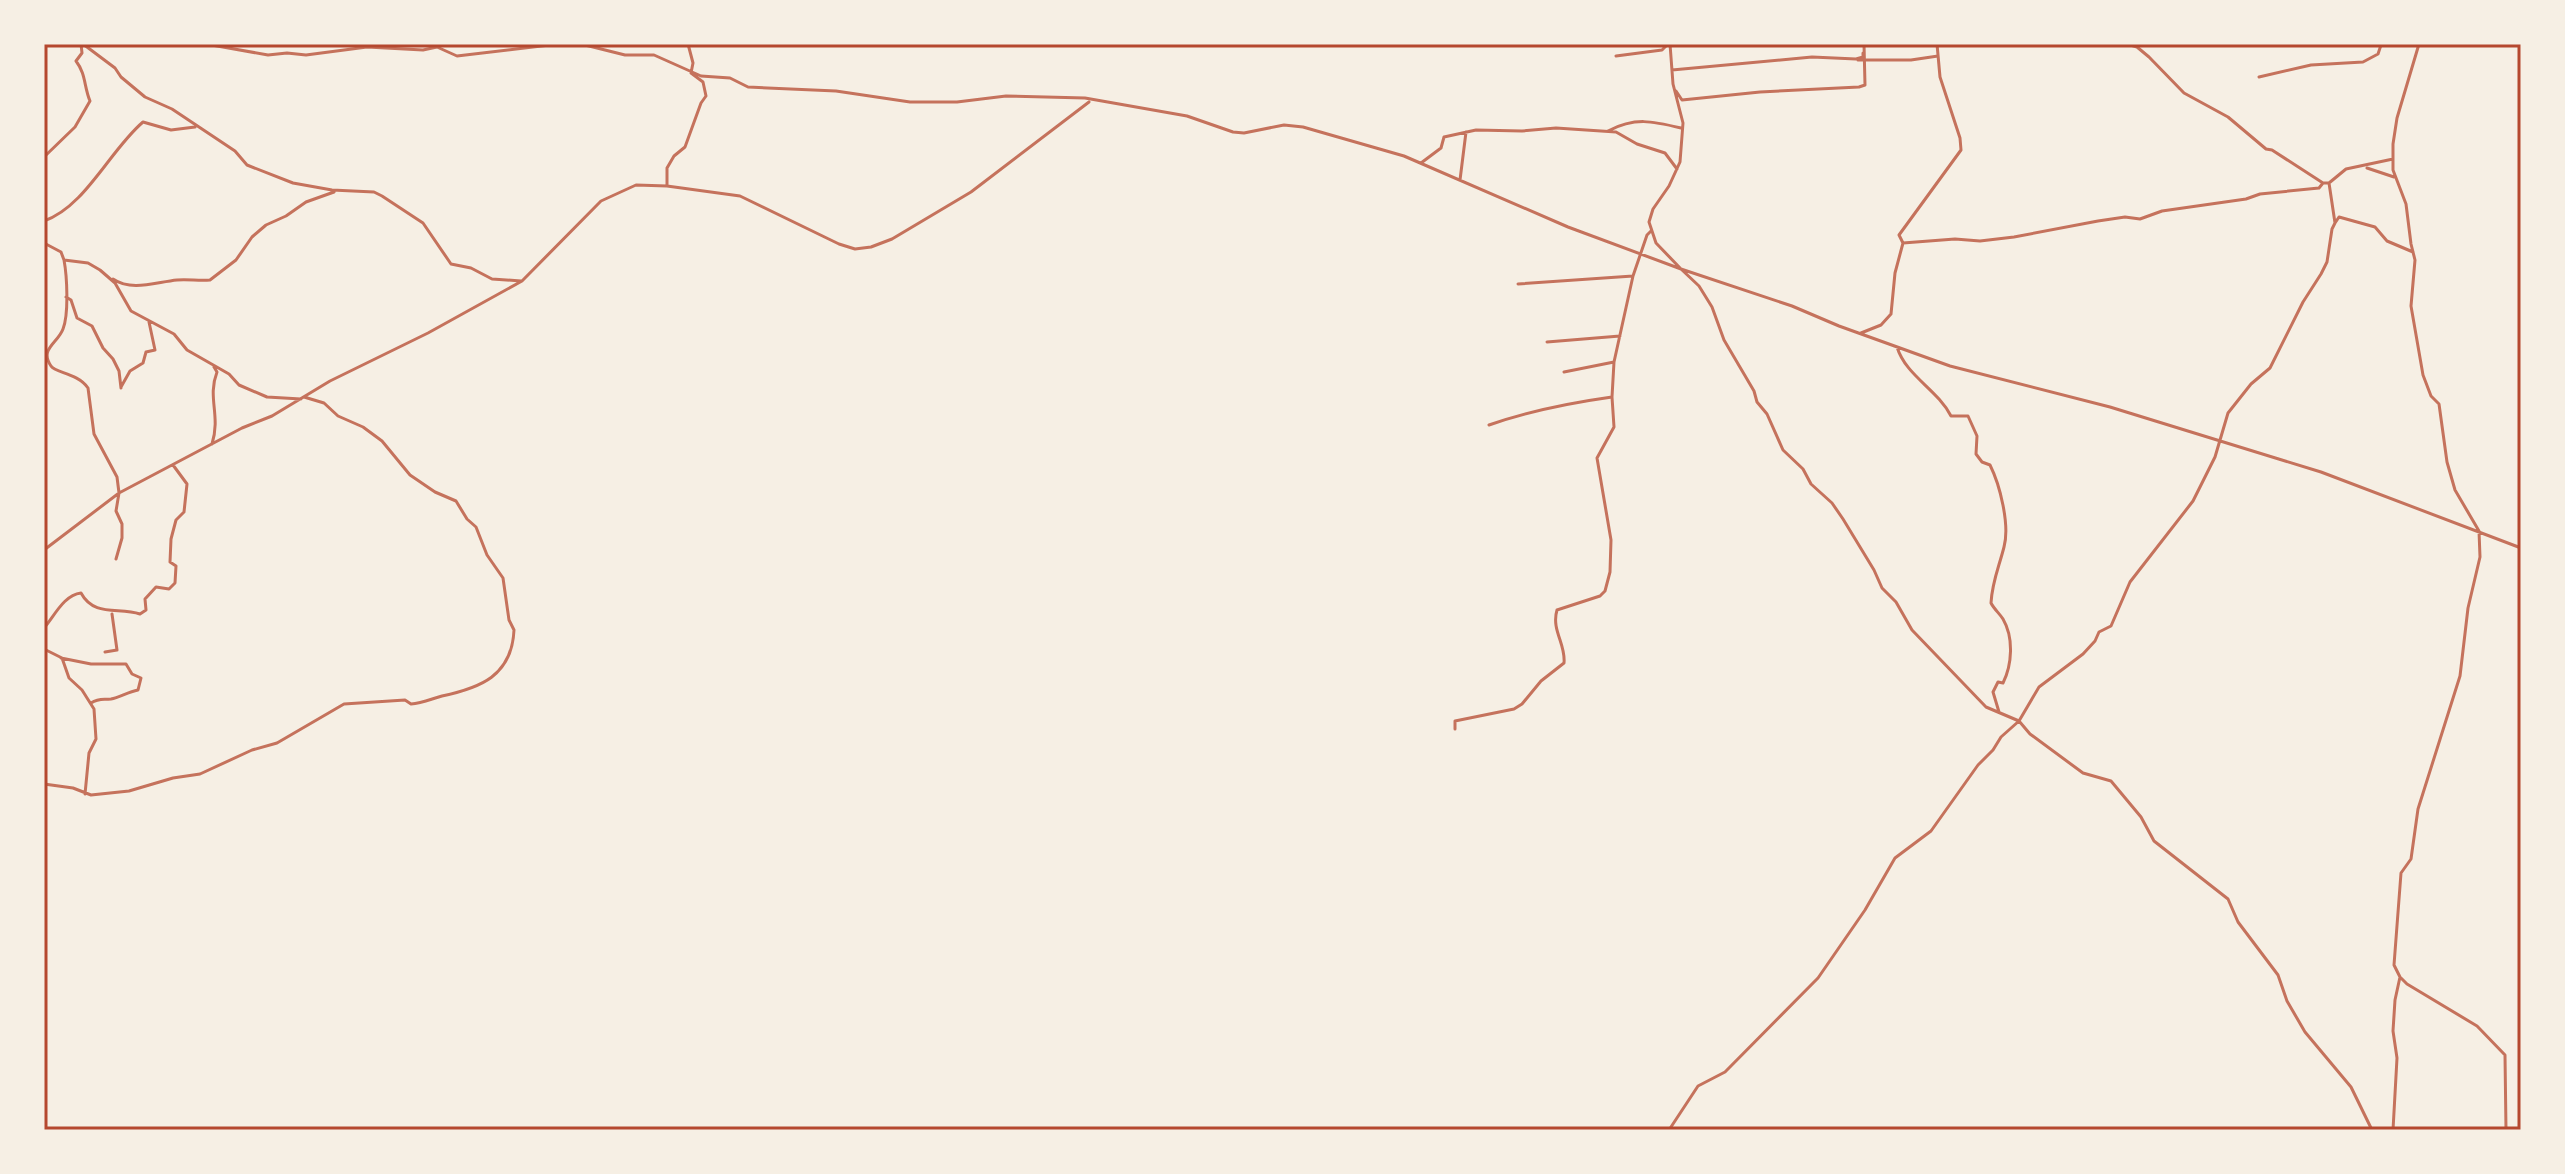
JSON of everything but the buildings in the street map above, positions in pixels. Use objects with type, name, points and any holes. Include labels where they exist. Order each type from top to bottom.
[{"type":"street","points":[[82,44],[115,68],[145,97],[168,106],[235,151],[250,167],[293,183],[339,191],[374,192],[417,218],[434,235],[451,264],[471,268],[492,279],[522,281]]},
{"type":"street","points":[[44,157],[75,127],[90,101],[84,83],[85,72],[76,61],[82,53],[82,44]]},
{"type":"street","points":[[206,44],[268,55],[306,55],[354,46],[423,50],[437,47],[457,56],[558,44]]},
{"type":"street","points":[[374,44],[383,47]]},
{"type":"street","points":[[581,44],[625,55],[654,55],[691,73],[730,78],[748,87],[836,91],[890,101],[957,102],[1006,96],[1085,98],[1187,116],[1233,132],[1244,133],[1284,125],[1303,127],[1421,163],[1568,227],[1950,366],[2110,407],[2321,472],[2521,548]]},
{"type":"street","points":[[688,44],[693,63],[691,73]]},
{"type":"street","points":[[1616,56],[1662,50],[1669,44]]},
{"type":"street","points":[[1669,44],[1683,128],[1677,169],[1653,209],[1649,222],[1651,231],[1656,243],[1699,286],[1712,307],[1724,340],[1754,391],[1757,402],[1767,414],[1783,450],[1803,469],[1811,484],[1832,503],[1863,549],[1882,588],[1896,602],[1912,630],[1951,668],[1967,689],[1986,707],[2019,721],[2030,734],[2075,769],[2111,781],[2141,817],[2154,841],[2228,899],[2241,926],[2278,975],[2287,1001],[2305,1032],[2351,1087],[2372,1130]]},
{"type":"street","points":[[1672,70],[1812,57],[1856,59],[1863,57],[1864,44]]},
{"type":"street","points":[[1674,88],[1682,100],[1760,92],[1851,89],[1865,85],[1864,44]]},
{"type":"street","points":[[1859,333],[1881,325],[1891,314],[1895,273],[1903,243],[1899,235],[1962,146],[1940,77],[1937,44]]},
{"type":"street","points":[[2127,44],[2142,50],[2184,93],[2228,117],[2266,149],[2323,183],[2329,183],[2346,169],[2393,159]]},
{"type":"street","points":[[2259,77],[2311,65],[2363,62],[2378,54],[2381,45],[2389,44]]},
{"type":"street","points":[[2419,44],[2397,118],[2393,159],[2395,178],[2406,204],[2415,265],[2411,306],[2423,375],[2431,396],[2439,404],[2447,462],[2455,490],[2479,531],[2479,564],[2468,608],[2460,676],[2418,809],[2411,859],[2399,882],[2394,965],[2400,977],[2421,994],[2477,1026],[2505,1055],[2506,1130]]},
{"type":"street","points":[[1846,60],[1911,60],[1938,56]]},
{"type":"street","points":[[667,186],[667,168],[674,156],[685,147],[706,96],[703,82],[691,73]]},
{"type":"street","points":[[44,550],[119,493],[211,444],[272,416],[338,377],[428,333],[522,281],[559,247],[601,201],[636,185],[740,196],[839,244],[855,249],[871,247],[892,239],[971,192],[1090,101]]},
{"type":"street","points":[[1608,131],[1625,122],[1650,121],[1683,128]]},
{"type":"street","points":[[44,221],[60,214],[86,188],[127,136],[143,122],[171,130],[197,127]]},
{"type":"street","points":[[1421,163],[1441,148],[1444,137],[1476,130],[1556,128],[1616,132],[1652,151],[1665,153],[1677,169]]},
{"type":"street","points":[[1460,180],[1466,132]]},
{"type":"street","points":[[2363,166],[2395,178]]},
{"type":"street","points":[[1903,243],[2014,237],[2125,217],[2140,219],[2162,211],[2246,199],[2260,194],[2319,188],[2323,183]]},
{"type":"street","points":[[2329,183],[2339,217]]},
{"type":"street","points":[[64,260],[88,263],[121,285],[180,279],[210,280],[236,260],[252,237],[266,225],[306,202],[339,191]]},
{"type":"street","points":[[2334,203],[2335,223]]},
{"type":"street","points":[[2339,217],[2375,227],[2387,241],[2413,252]]},
{"type":"street","points":[[1669,1130],[1698,1086],[1725,1072],[1818,978],[1865,910],[1895,858],[1931,831],[1978,765],[2019,721],[2039,687],[2083,654],[2099,632],[2111,626],[2130,582],[2193,501],[2215,457],[2228,413],[2251,384],[2270,368],[2327,262],[2332,229],[2339,217]]},
{"type":"street","points":[[1455,729],[1455,721],[1514,709],[1522,704],[1541,681],[1564,663],[1563,647],[1555,623],[1557,610],[1594,600],[1605,591],[1610,572],[1611,540],[1597,458],[1614,427],[1614,362],[1633,276],[1651,231]]},
{"type":"street","points":[[44,243],[61,252],[64,260],[64,296],[68,312],[62,332],[46,354],[50,366],[81,380],[88,388],[94,434],[117,477],[119,493],[116,511],[122,521],[122,538],[116,559]]},
{"type":"street","points":[[44,784],[73,788],[85,794],[120,793],[200,774],[237,756],[277,743],[344,704],[405,700],[411,704],[458,693],[491,679],[506,659],[515,632],[508,616],[505,582],[485,551],[476,527],[456,501],[435,492],[410,475],[382,441],[363,427],[338,416],[324,403],[302,398],[267,397],[239,385],[229,374],[187,350],[174,334],[131,311],[115,283],[100,270]]},
{"type":"street","points":[[1518,284],[1633,276]]},
{"type":"street","points":[[64,296],[71,300],[77,318],[92,326],[103,348],[113,359],[119,371],[121,388],[130,371],[143,363],[146,352],[155,350],[149,322]]},
{"type":"street","points":[[1547,342],[1620,336]]},
{"type":"street","points":[[1897,347],[1904,365],[1946,406],[1951,416],[1968,416],[1977,436],[1976,454],[1982,462],[1990,465],[1998,485],[2006,533],[1994,576],[1991,603],[2003,619],[2011,655],[2010,669],[2003,683],[1998,682],[1993,692],[1999,713]]},
{"type":"street","points":[[1564,372],[1614,362]]},
{"type":"street","points":[[211,444],[217,425],[211,391],[217,372],[212,364]]},
{"type":"street","points":[[1489,425],[1552,405],[1612,397]]},
{"type":"street","points":[[44,628],[75,593],[81,593],[87,603],[111,614],[128,610],[140,614],[146,610],[145,599],[156,587],[169,589],[175,583],[176,566],[170,562],[169,556],[171,539],[176,520],[184,512],[187,484],[173,465]]},
{"type":"street","points":[[105,652],[117,650],[111,614]]},
{"type":"street","points":[[44,649],[60,658],[69,678],[82,690],[94,709],[96,734],[88,759],[85,794]]},
{"type":"street","points":[[60,658],[64,656],[91,664],[126,664],[132,674],[141,678],[138,690],[91,703]]},
{"type":"street","points":[[2393,1130],[2397,1058],[2393,1031],[2400,977]]}]
